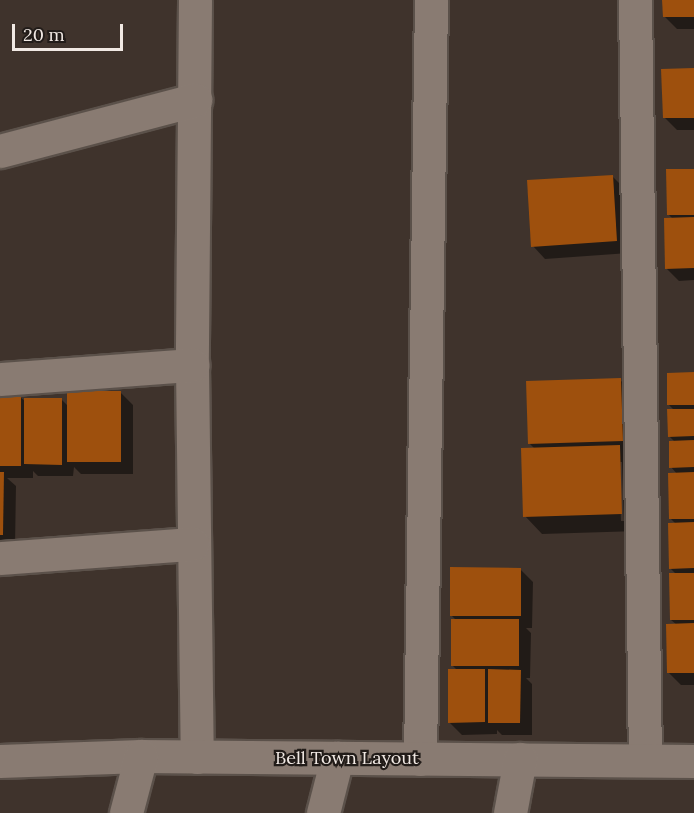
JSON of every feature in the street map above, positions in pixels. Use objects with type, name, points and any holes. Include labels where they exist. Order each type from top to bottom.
[{"type":"street","points":[[195,0],[192,544],[197,757]]},
{"type":"street","points":[[420,759],[431,0]]},
{"type":"street","points":[[635,0],[645,760]]},
{"type":"street","points":[[0,151],[195,100]]},
{"type":"street","points":[[0,379],[192,365]]},
{"type":"street","points":[[0,558],[192,544]]},
{"type":"street","points":[[126,813],[141,756]]},
{"type":"street","name":"Bell Town Layout","points":[[0,761],[141,756],[694,761]]},
{"type":"street","points":[[323,813],[337,758]]},
{"type":"street","points":[[510,813],[520,759]]},
{"type":"building","points":[[662,0],[694,0],[694,17],[663,17]]},
{"type":"building","points":[[694,68],[694,118],[663,118],[661,69]]},
{"type":"building","points":[[666,169],[694,169],[694,215],[667,215]]},
{"type":"building","points":[[613,175],[617,241],[531,247],[527,180]]},
{"type":"building","points":[[694,217],[694,268],[665,269],[664,218]]},
{"type":"building","points":[[694,372],[694,405],[667,405],[667,373]]},
{"type":"building","points":[[621,378],[623,441],[528,444],[526,381]]},
{"type":"building","points":[[67,391],[121,391],[121,462],[67,462]]},
{"type":"building","points":[[0,395],[21,395],[21,466],[0,466]]},
{"type":"building","points":[[24,398],[62,398],[62,465],[24,464]]},
{"type":"building","points":[[667,409],[694,409],[694,436],[668,437]]},
{"type":"building","points":[[694,440],[694,467],[669,468],[669,441]]},
{"type":"building","points":[[620,445],[622,514],[523,517],[521,448]]},
{"type":"building","points":[[0,472],[4,472],[3,535],[0,535]]},
{"type":"building","points":[[694,472],[694,519],[669,519],[668,473]]},
{"type":"building","points":[[694,522],[694,568],[669,569],[668,523]]},
{"type":"building","points":[[450,567],[521,568],[521,616],[450,616]]},
{"type":"building","points":[[669,573],[694,573],[694,620],[670,620]]},
{"type":"building","points":[[451,619],[519,619],[519,666],[451,666]]},
{"type":"building","points":[[694,623],[694,673],[667,673],[666,624]]},
{"type":"building","points":[[448,669],[485,669],[485,722],[448,723]]},
{"type":"building","points":[[488,669],[521,670],[520,723],[488,723]]}]
